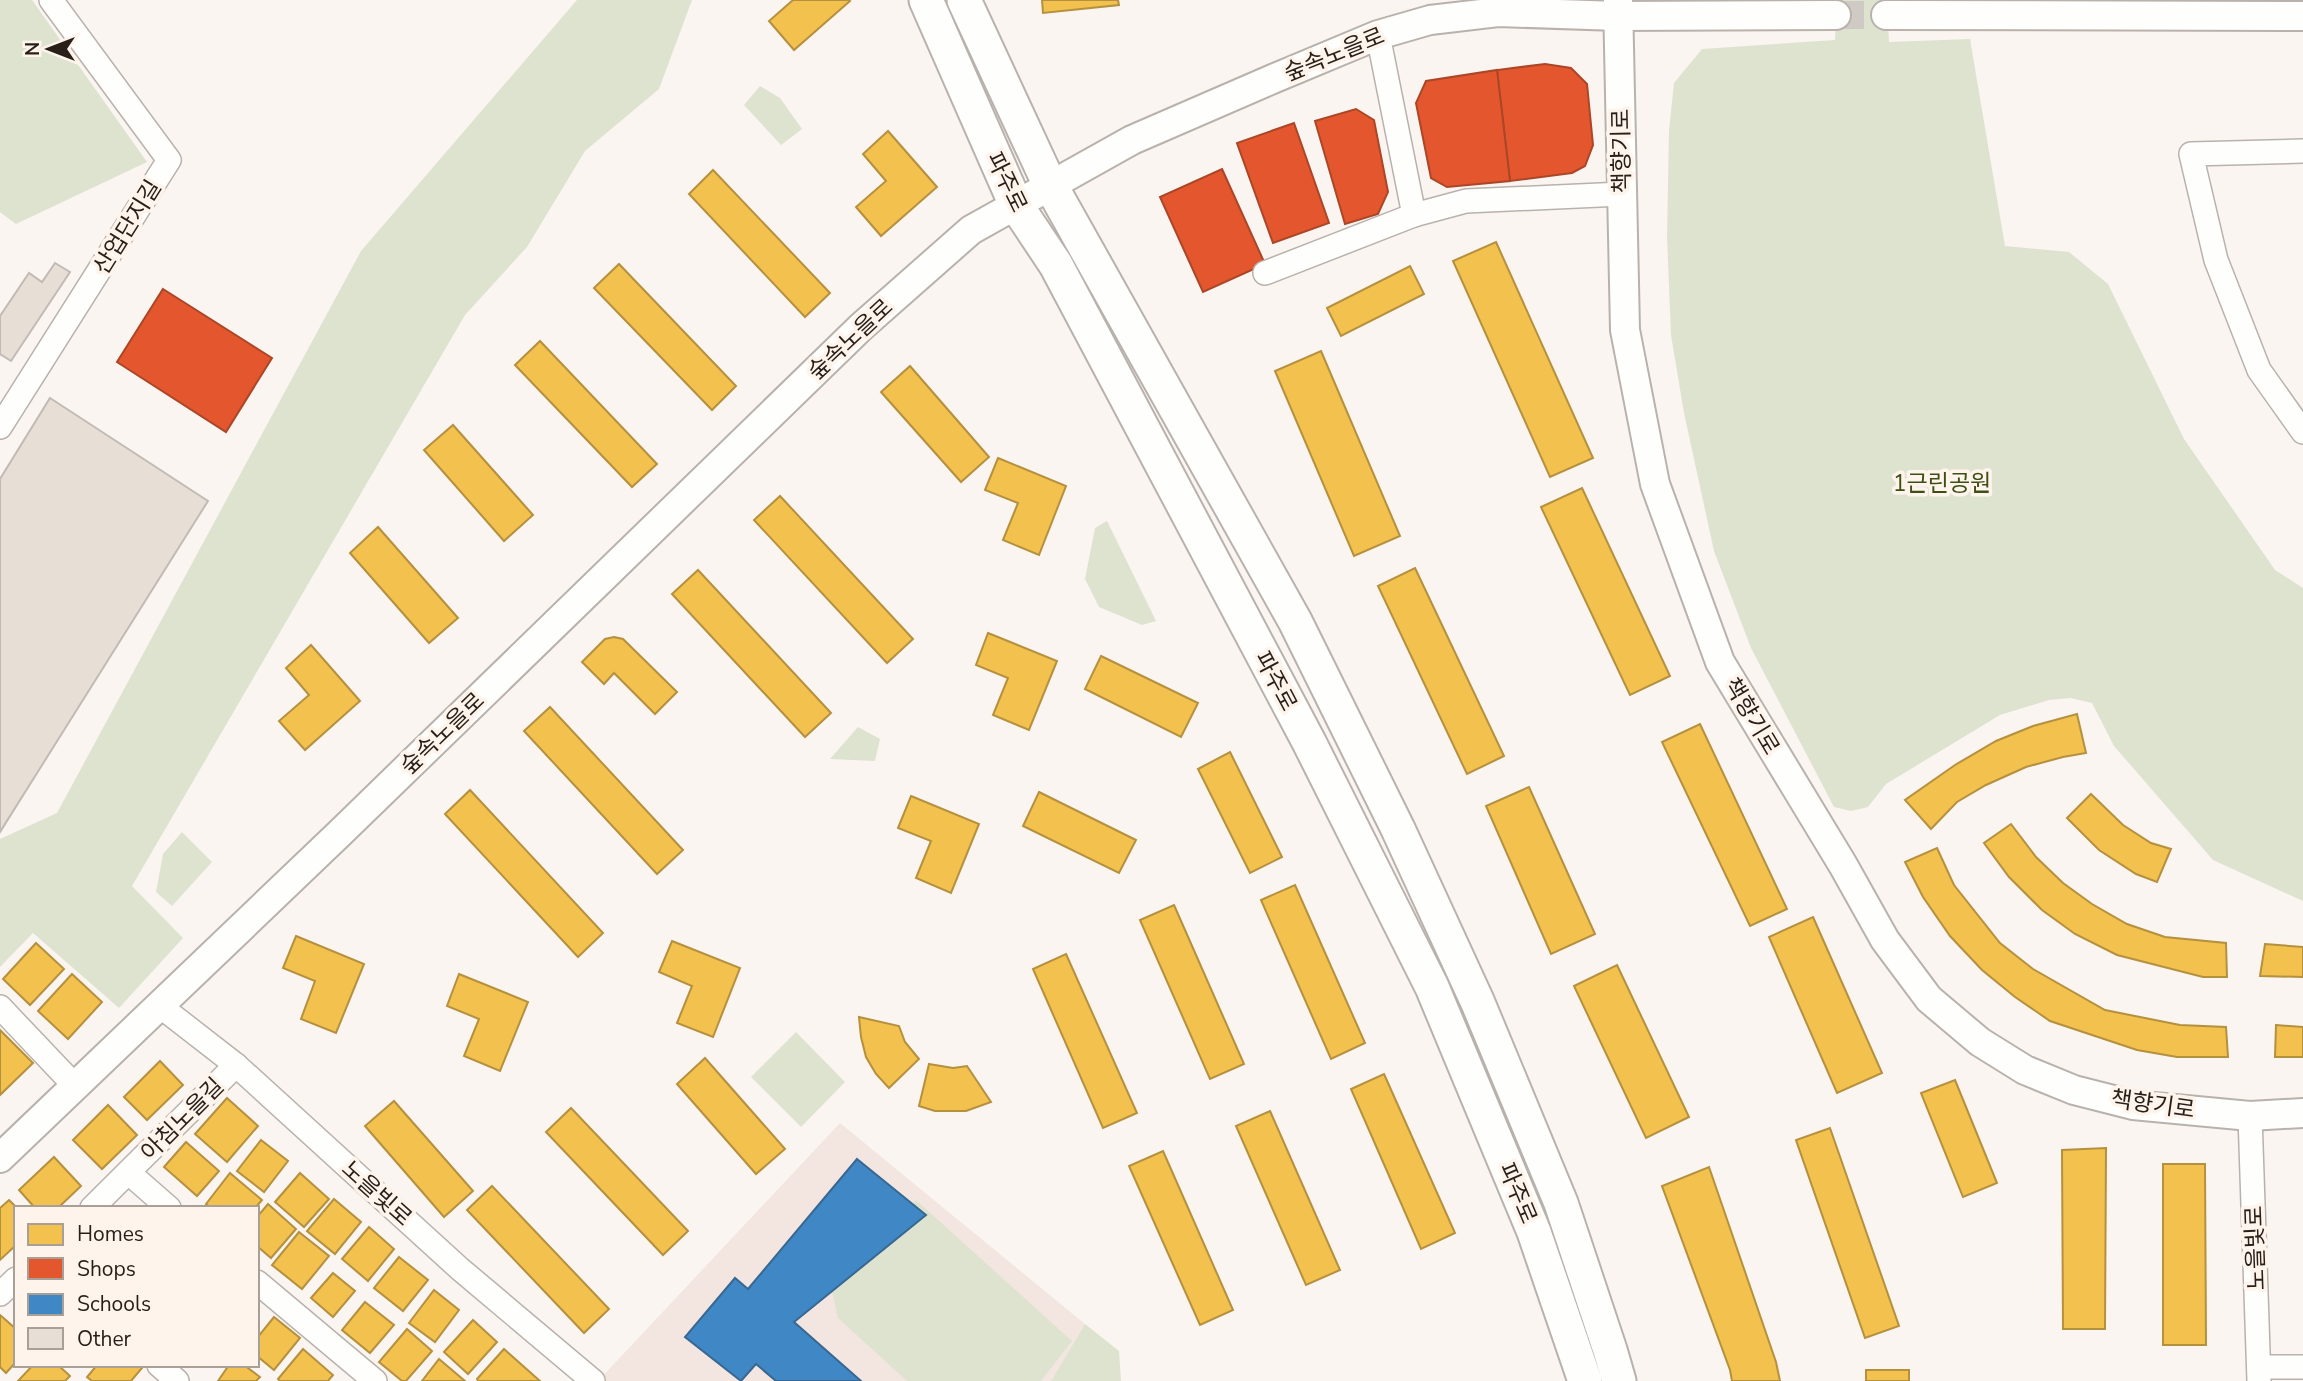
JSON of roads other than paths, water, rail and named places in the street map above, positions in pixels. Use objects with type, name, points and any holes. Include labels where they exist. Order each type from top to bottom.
[{"type":"main road","name":"파주로","points":[[926,0],[1016,205],[1056,265],[1308,742],[1432,987],[1534,1232],[1585,1381]]},
{"type":"main road","name":"파주로","points":[[964,0],[1051,187],[1295,621],[1398,829],[1478,1003],[1561,1203],[1619,1381]]},
{"type":"street","name":"산업단지길","points":[[0,427],[169,160],[51,0]]},
{"type":"street","name":"숲속노을로","points":[[0,1158],[861,327],[971,230],[1132,141],[1378,35],[1430,20],[1498,12],[1618,8],[1836,15]]},
{"type":"street","name":"책향기로","points":[[1618,8],[1625,330],[1655,484],[1720,662],[1843,865],[1885,940],[1929,999],[1980,1042],[2025,1070],[2074,1090],[2133,1105],[2250,1116],[2303,1112]]},
{"type":"street","points":[[1886,15],[2303,16]]},
{"type":"street","points":[[1378,35],[1414,215]]},
{"type":"street","points":[[2303,151],[2191,154],[2216,260],[2259,370],[2303,432]]},
{"type":"street","points":[[1265,273],[1414,215],[1466,201],[1622,194]]},
{"type":"street","name":"노을빛로","points":[[160,1006],[236,1065],[585,1379]]},
{"type":"street","points":[[0,1007],[76,1087]]},
{"type":"street","name":"아침노을길","points":[[94,1206],[236,1065]]},
{"type":"street","name":"노을빛로","points":[[2250,1116],[2259,1374]]},
{"type":"street","name":"아침노을길","points":[[129,1173],[167,1206]]},
{"type":"street","points":[[0,1294],[14,1281]]},
{"type":"street","points":[[259,1284],[375,1381]]},
{"type":"street","points":[[161,1367],[177,1381]]},
{"type":"street","points":[[2259,1374],[2303,1367]]},
{"type":"tunnel","points":[[1836,15],[1886,15]]},
{"type":"park label","name":"1근린공원","points":[[1942,483]]}]
